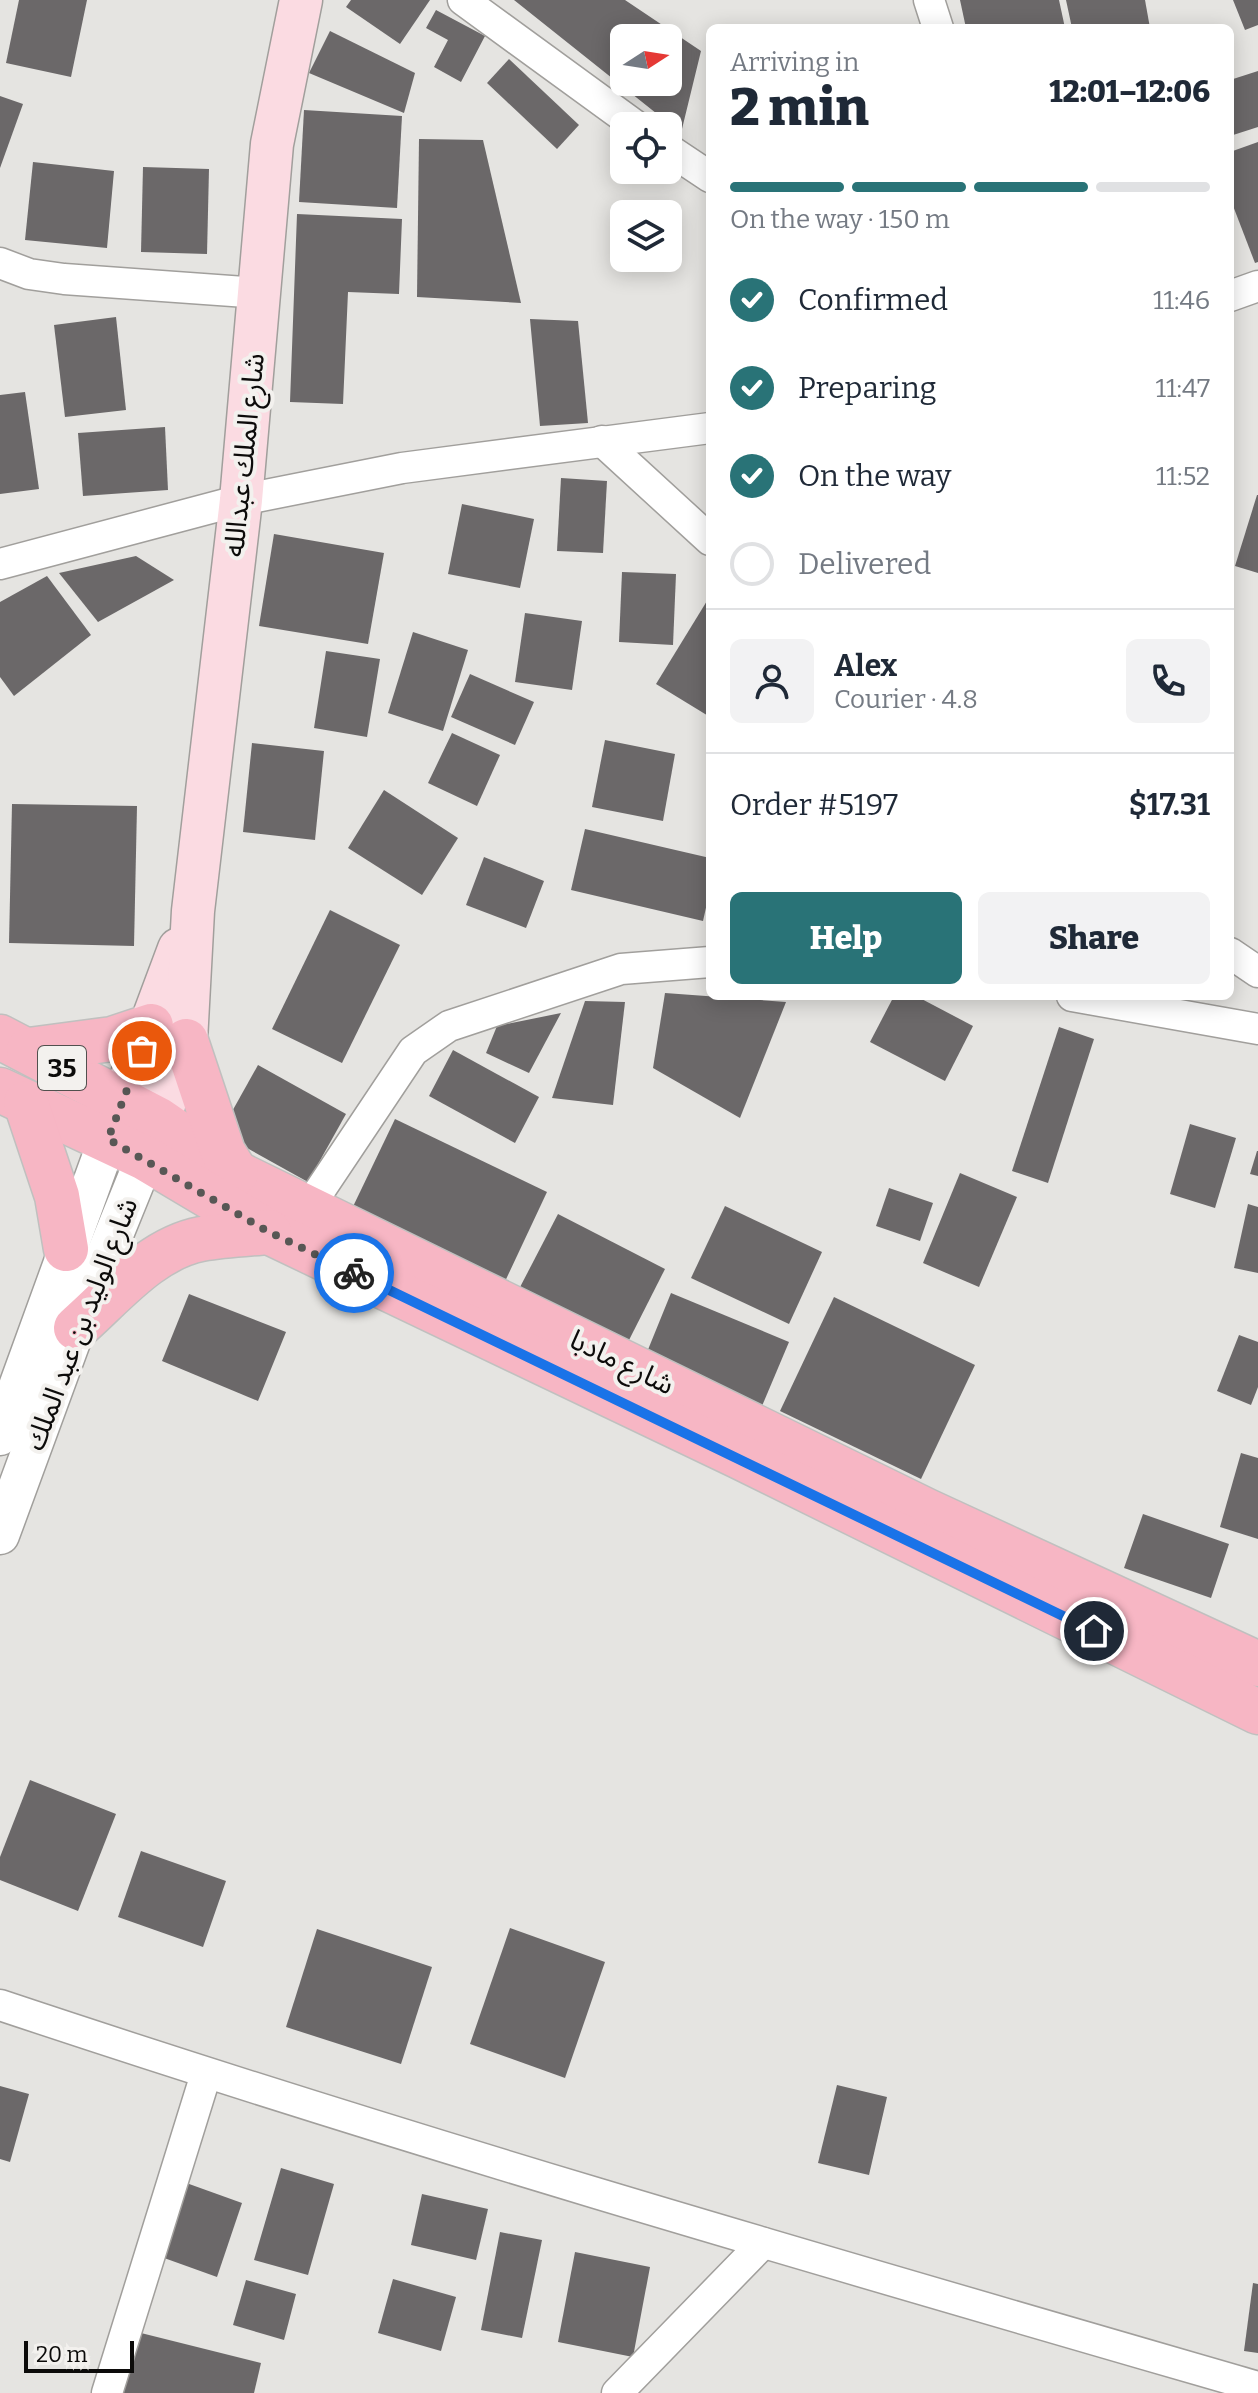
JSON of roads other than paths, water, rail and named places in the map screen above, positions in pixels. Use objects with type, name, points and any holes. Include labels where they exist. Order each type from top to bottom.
[{"type":"main road","name":"شارع الملك عبدالله","points":[[134,1130],[169,1034],[193,911],[241,500],[272,144],[301,0]]},
{"type":"main road","points":[[14,1043],[169,1034],[223,1152],[236,1173]]},
{"type":"main road","name":"شارع مادبا","points":[[14,1043],[269,1232],[738,1456],[1258,1712]]},
{"type":"main road","points":[[13,1097],[57,1196],[66,1249]]},
{"type":"main road","name":"شارع مادبا","points":[[13,1097],[134,1130],[236,1173],[927,1511],[1258,1664]]},
{"type":"main road","points":[[76,1328],[144,1265],[171,1249],[199,1239],[269,1232]]},
{"type":"street","points":[[463,0],[617,112]]},
{"type":"street","points":[[929,0],[937,24]]},
{"type":"street","points":[[682,158],[706,174]]},
{"type":"street","points":[[0,263],[29,274],[64,279],[259,293]]},
{"type":"street","points":[[1234,295],[1258,286]]},
{"type":"street","points":[[0,564],[241,500],[402,468],[706,428]]},
{"type":"street","points":[[602,441],[706,536]]},
{"type":"street","points":[[1234,956],[1258,972]]},
{"type":"street","points":[[308,1208],[413,1051],[449,1026],[621,969],[706,962]]},
{"type":"street","points":[[1095,1000],[1258,1029]]},
{"type":"street","name":"شارع الوليد بن عبد الملك","points":[[0,1436],[66,1249],[134,1130]]},
{"type":"street","name":"شارع الوليد بن عبد الملك","points":[[0,1535],[76,1328],[134,1130]]},
{"type":"street","points":[[0,2005],[206,2074],[763,2243],[1258,2387]]},
{"type":"street","points":[[107,2393],[206,2074]]},
{"type":"street","points":[[617,2393],[763,2243]]}]
